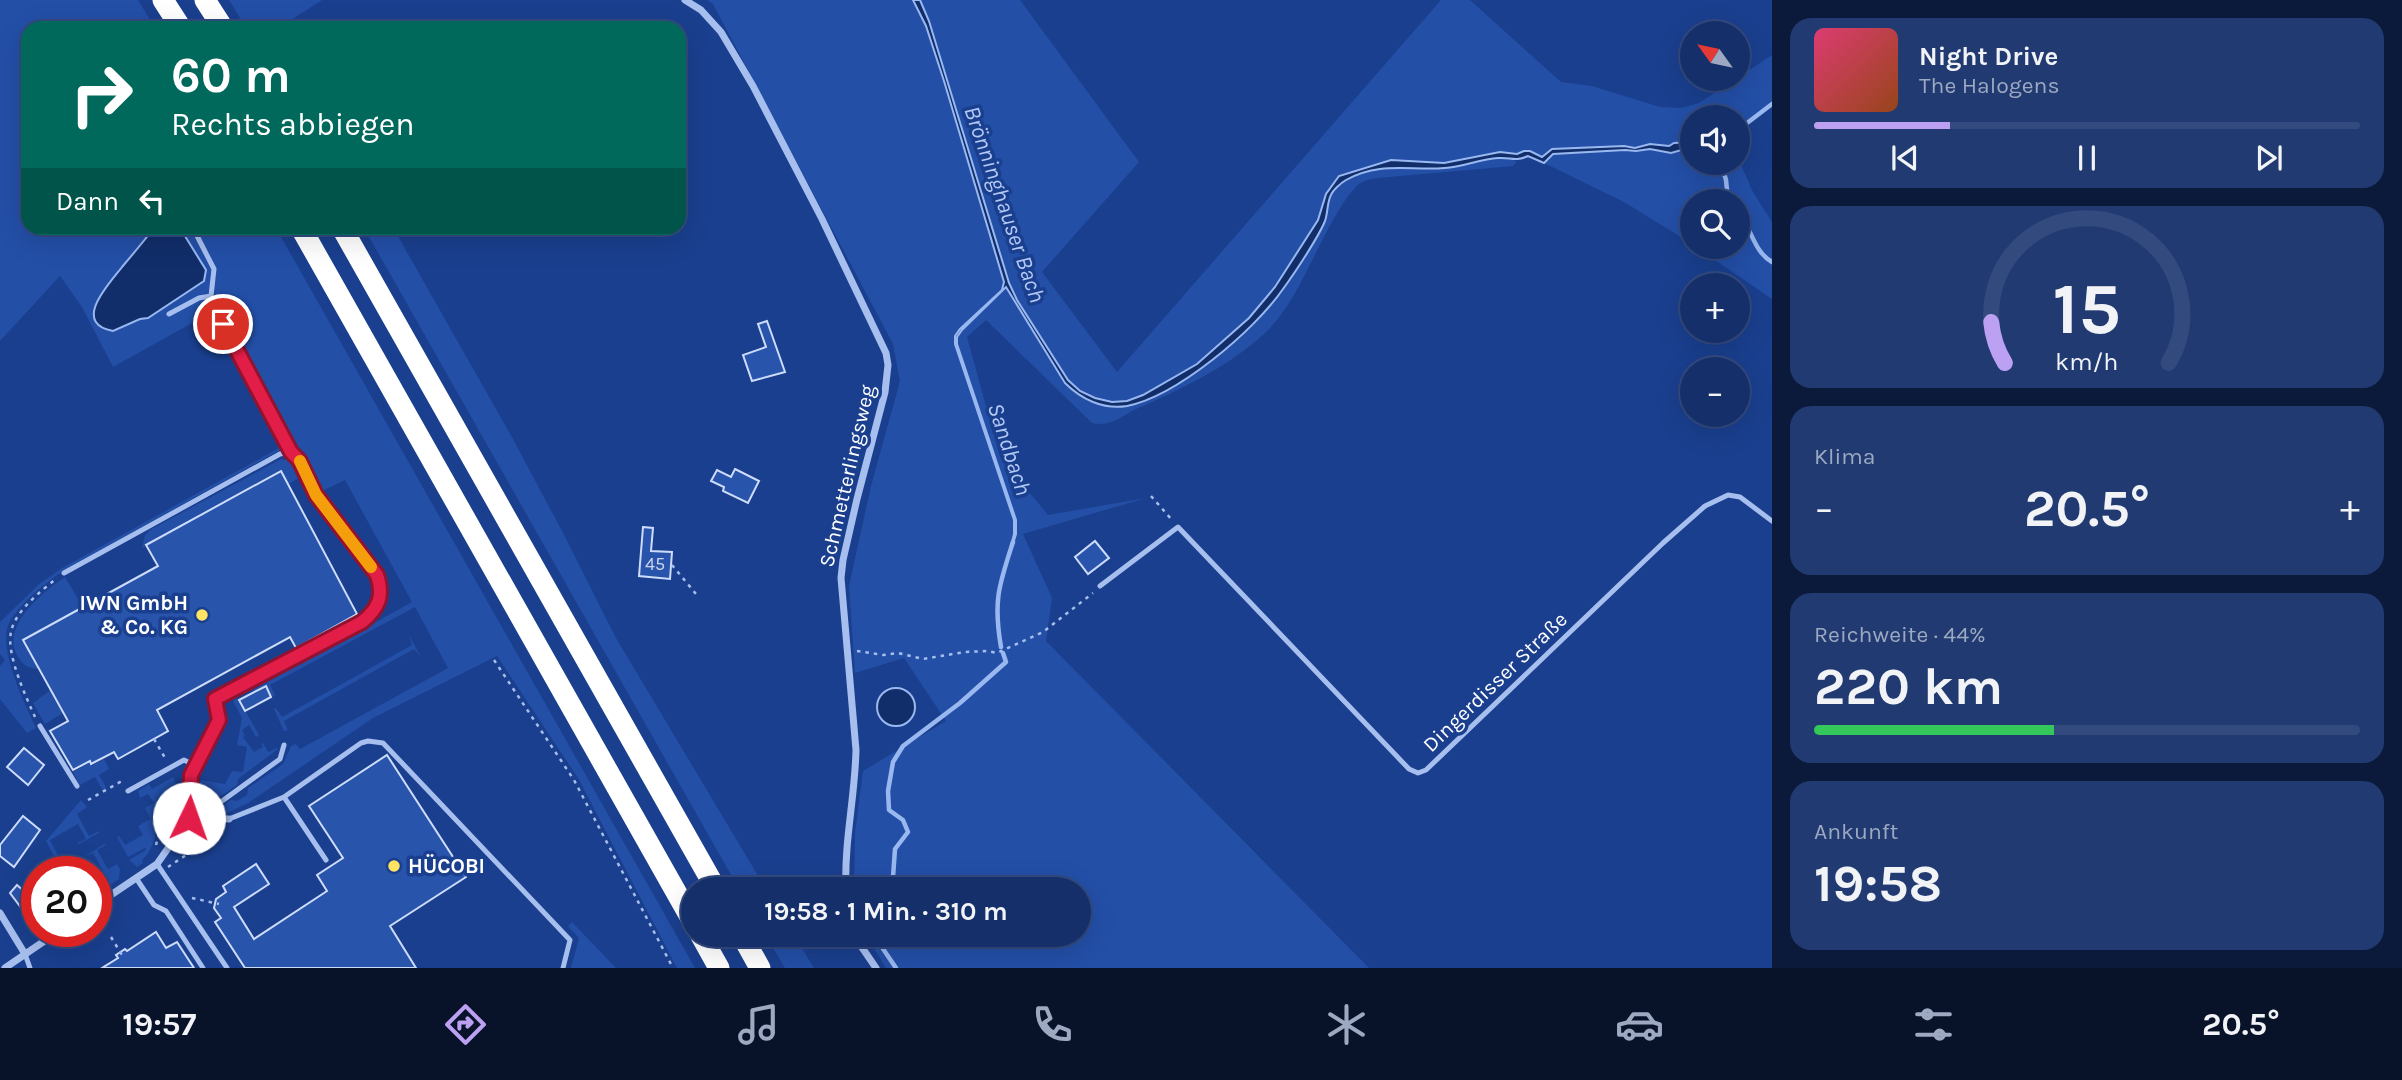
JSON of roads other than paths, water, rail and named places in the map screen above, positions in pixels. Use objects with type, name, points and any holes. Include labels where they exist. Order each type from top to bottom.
[{"type":"highway","points":[[163,0],[176,21]]},
{"type":"highway","points":[[205,0],[218,21]]},
{"type":"highway","points":[[305,235],[681,901]]},
{"type":"highway","points":[[346,235],[709,877]]},
{"type":"highway","points":[[707,947],[719,968]]},
{"type":"highway","points":[[748,947],[760,968]]},
{"type":"street","name":"Schmetterlingsweg","points":[[685,0],[701,10],[721,32],[752,86],[822,219],[886,353],[888,365],[885,392],[843,560],[841,597],[856,750],[845,858],[846,877]]},
{"type":"street","points":[[112,894],[157,864],[189,818],[229,819]]},
{"type":"street","points":[[0,914],[25,954]]},
{"type":"street","points":[[5,968],[35,947]]},
{"type":"street","points":[[864,947],[876,968]]},
{"type":"lane","points":[[196,235],[214,270],[211,296],[215,310],[316,495],[377,575],[382,588],[381,601],[373,613],[362,622],[215,699],[219,720],[191,775],[189,818],[218,804],[280,759],[284,745]]},
{"type":"lane","points":[[169,314],[199,298],[211,296]]},
{"type":"lane","points":[[64,573],[280,454],[291,452]]},
{"type":"lane","name":"Dingerdisser Straße","points":[[1100,586],[1178,527],[1409,769],[1418,772],[1426,770],[1653,552],[1705,506],[1728,495],[1740,497],[1772,522]]},
{"type":"lane","points":[[40,726],[77,786]]},
{"type":"lane","points":[[229,819],[284,797],[361,743],[383,743],[570,940],[563,968]]},
{"type":"lane","points":[[128,791],[184,760],[196,766]]},
{"type":"lane","points":[[284,797],[326,860]]},
{"type":"lane","points":[[157,864],[227,968]]},
{"type":"lane","points":[[136,878],[155,905],[166,911],[203,968]]},
{"type":"lane","points":[[25,954],[30,968]]},
{"type":"waterway","points":[[1750,121],[1772,104]]},
{"type":"waterway","name":"Brönninghauser Bach","points":[[1725,175],[1727,189]]},
{"type":"waterway","name":"Brönninghauser Bach","points":[[1750,231],[1761,252],[1772,262]]},
{"type":"waterway","name":"Sandbach","points":[[1001,647],[999,593],[1013,542]]},
{"type":"waterway","name":"Sandbach","points":[[893,877],[895,849],[908,832],[903,820],[889,810],[888,791],[893,762],[903,746],[960,703],[1006,662],[1003,653]]},
{"type":"waterway","name":"Sandbach","points":[[882,947],[896,968]]},
{"type":"place","name":"IWN GmbH & Co. KG","points":[[202,615]]},
{"type":"place","name":"HÜCOBI","points":[[394,866]]}]
